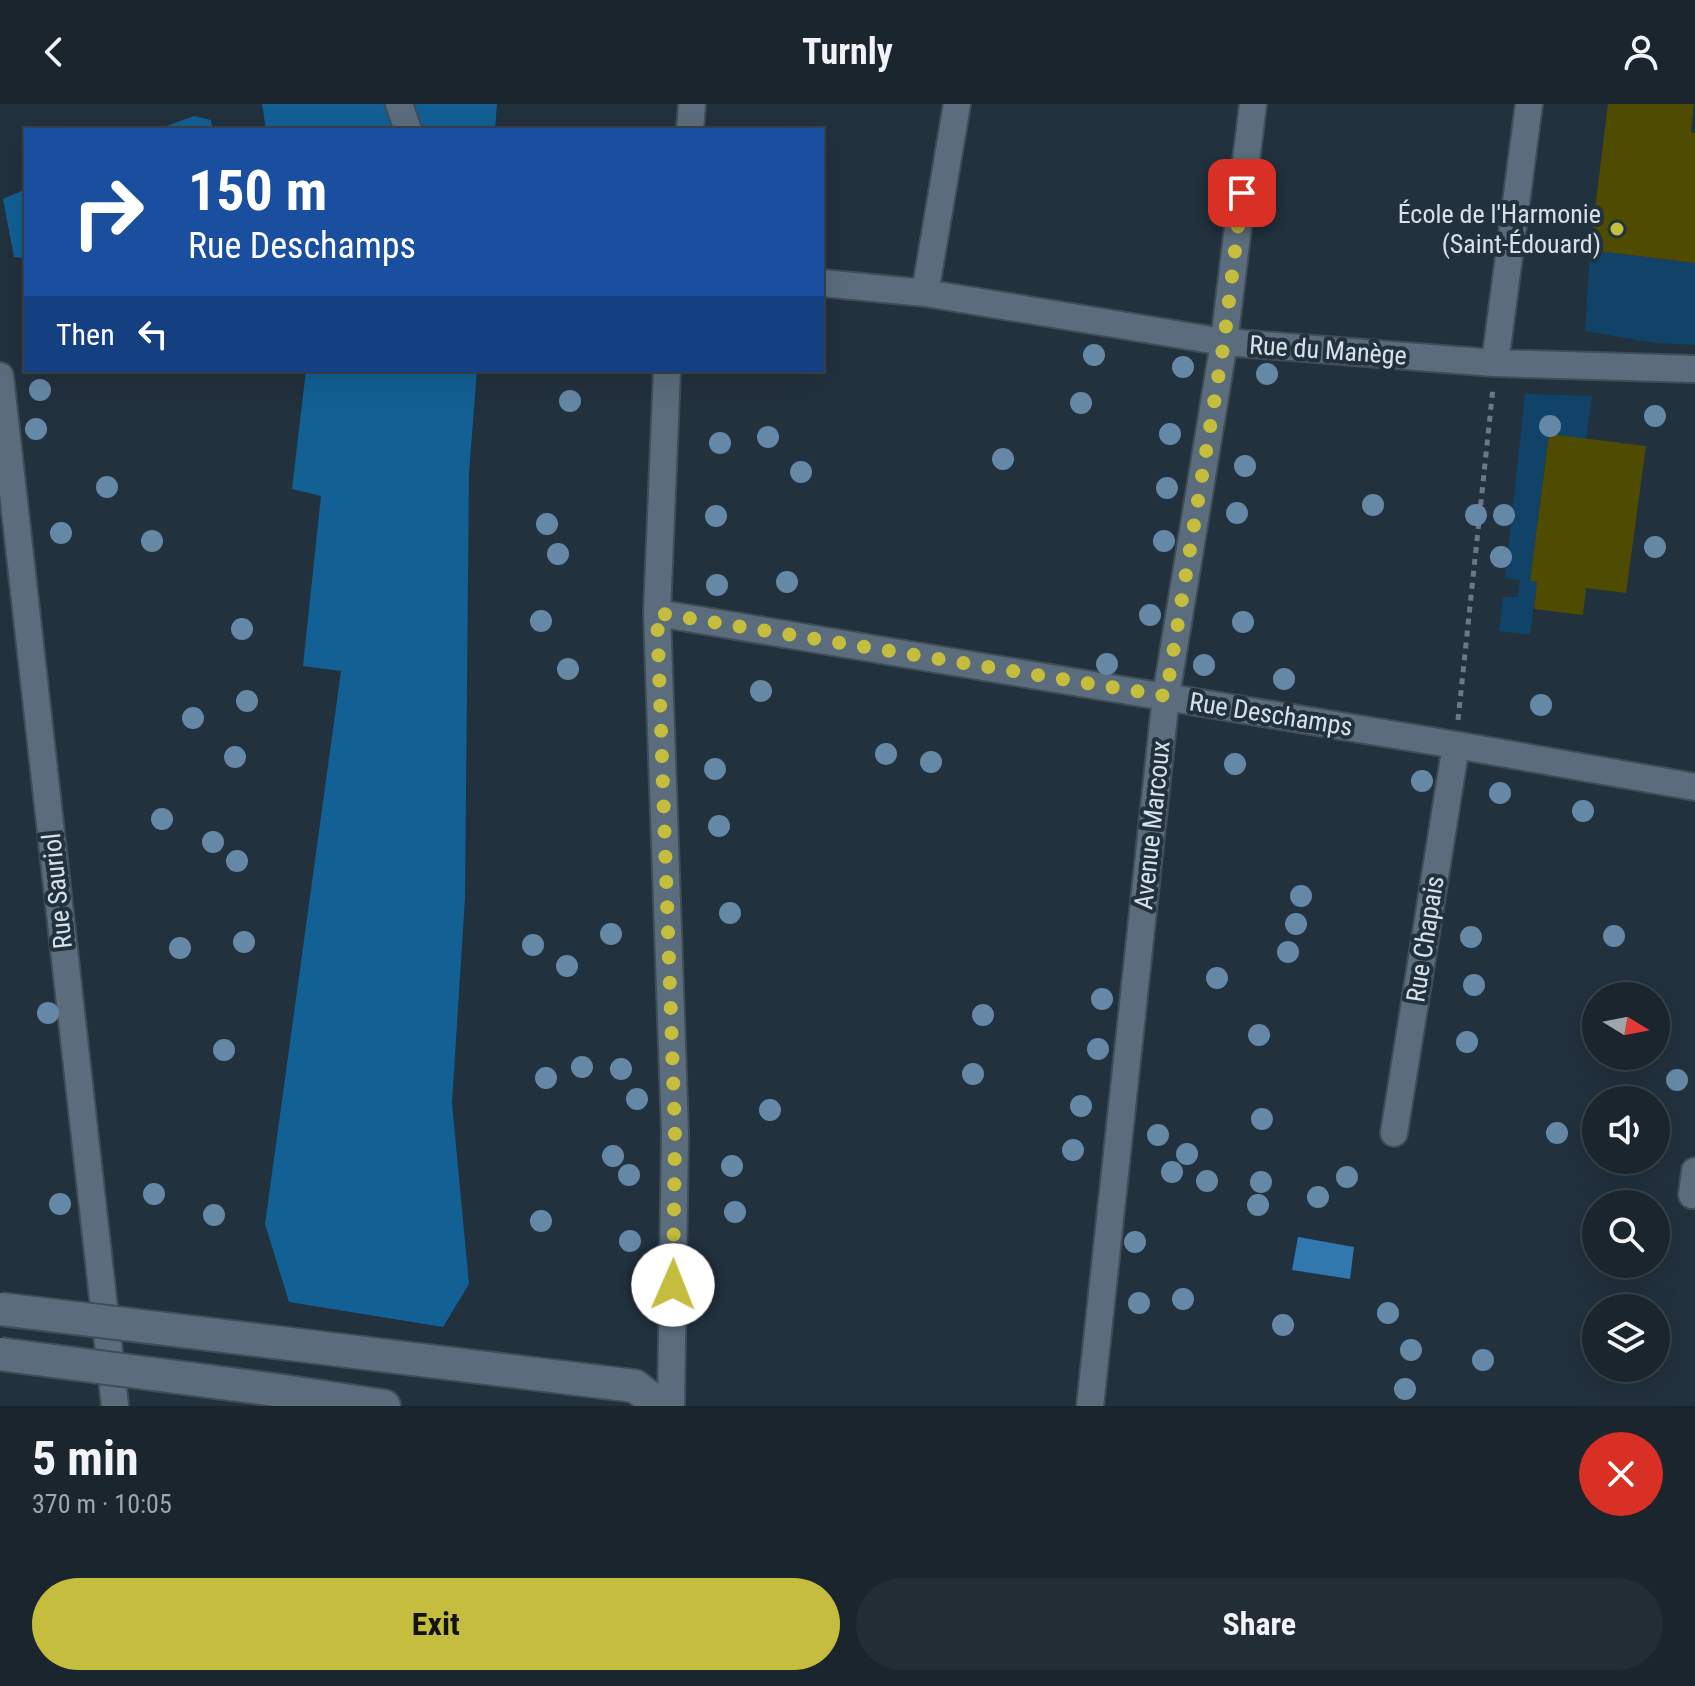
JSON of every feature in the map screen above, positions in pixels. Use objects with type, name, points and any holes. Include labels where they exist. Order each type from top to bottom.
[{"type":"street","points":[[399,104],[407,128]]},
{"type":"street","points":[[690,128],[692,104]]},
{"type":"street","points":[[925,293],[957,104]]},
{"type":"street","name":"Avenue Marcoux","points":[[1090,1406],[1166,696],[1224,342],[1253,104]]},
{"type":"street","points":[[1495,363],[1529,104]]},
{"type":"street","name":"Rue du Manège","points":[[824,283],[925,293],[1224,342],[1495,363],[1695,369]]},
{"type":"street","points":[[667,372],[657,613],[675,1133],[671,1406]]},
{"type":"street","name":"Rue Sauriol","points":[[0,376],[115,1406]]},
{"type":"street","name":"Rue Deschamps","points":[[657,613],[1695,787]]},
{"type":"street","name":"Rue Chapais","points":[[1394,1133],[1456,745]]},
{"type":"street","points":[[0,1309],[635,1386],[660,1406]]},
{"type":"street","points":[[0,1354],[384,1406]]},
{"type":"path","points":[[1456,745],[1495,363]]},
{"type":"shaded area","points":[[262,104],[497,104],[495,128],[266,128]]},
{"type":"shaded area","points":[[194,116],[211,120],[212,128],[161,128]]},
{"type":"shaded area","points":[[24,190],[24,258],[14,257],[3,199]]},
{"type":"shaded area","points":[[1590,250],[1695,263],[1695,345],[1655,343],[1585,331]]},
{"type":"shaded area","points":[[306,372],[477,372],[469,473],[465,898],[452,1103],[469,1284],[443,1327],[289,1302],[265,1224],[341,671],[303,666],[321,496],[292,489]]},
{"type":"shaded area","points":[[1525,394],[1592,396],[1586,439],[1549,434],[1530,580],[1537,582],[1530,635],[1499,631],[1503,597],[1518,597],[1520,580],[1505,578]]},
{"type":"shaded area","points":[[1298,1237],[1354,1247],[1350,1279],[1292,1270]]},
{"type":"building","points":[[1608,104],[1694,104],[1691,132],[1695,133],[1695,263],[1590,250]]},
{"type":"building","points":[[1549,434],[1646,446],[1626,593],[1586,588],[1583,615],[1534,609],[1537,582],[1530,581]]},
{"type":"place","name":"École de l'Harmonie (Saint-Édouard)","points":[[1617,229]]},
{"type":"route","points":[[673,1285],[675,1133],[657,613],[1166,696],[1224,342],[1242,193]]}]
